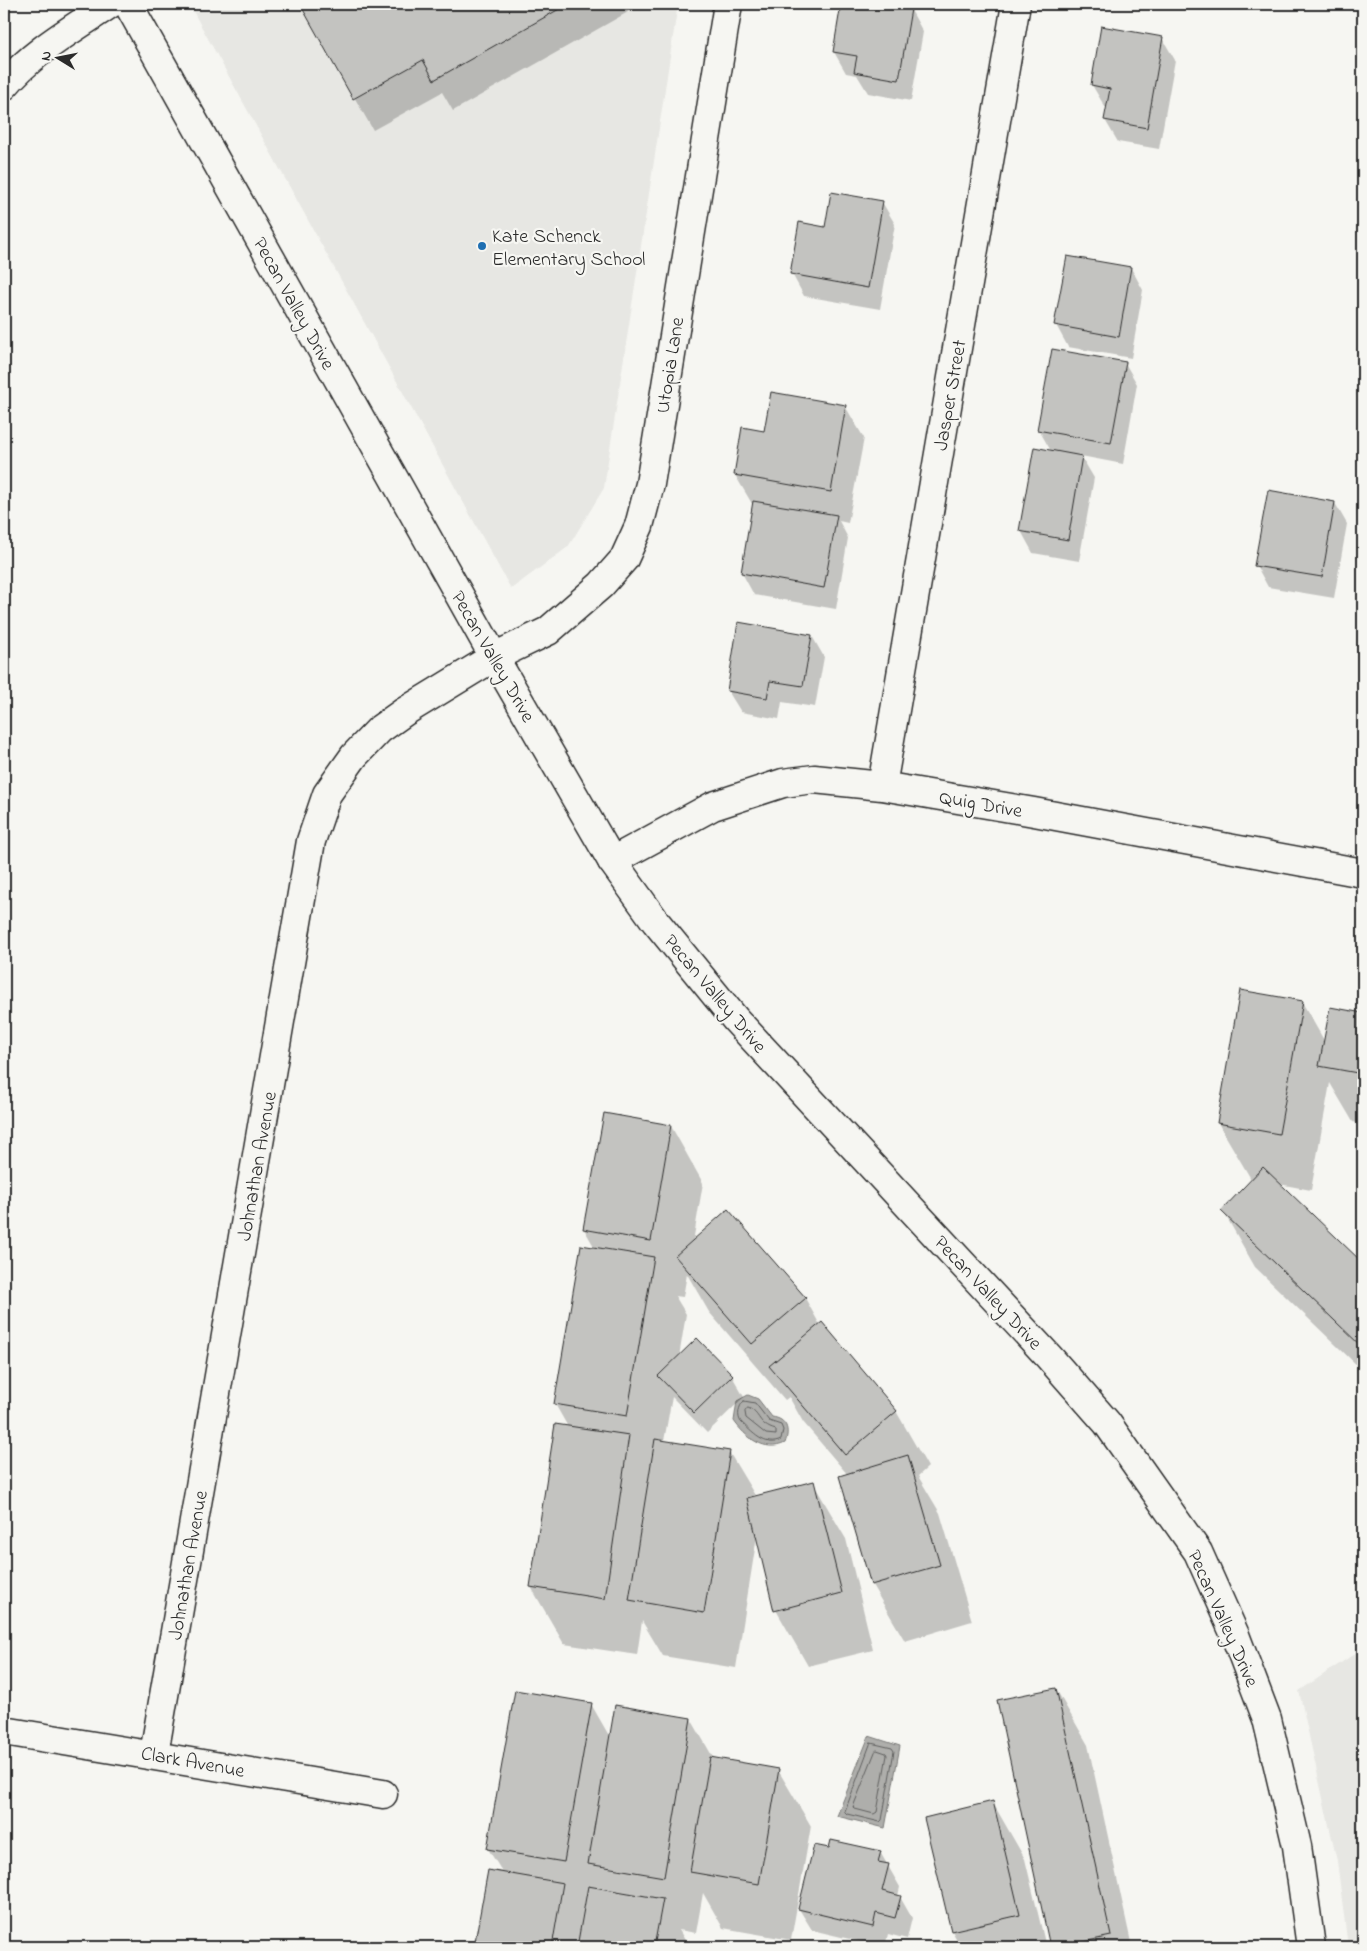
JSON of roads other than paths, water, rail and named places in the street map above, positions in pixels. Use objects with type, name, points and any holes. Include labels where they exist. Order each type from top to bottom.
[{"type":"street","points":[[4,86],[13,74],[34,57],[110,4]]},
{"type":"street","name":"Pecan Valley Drive","points":[[128,4],[494,658],[612,861],[656,922],[736,1020],[1107,1422],[1198,1552],[1235,1635],[1267,1718],[1297,1846],[1310,1947]]},
{"type":"street","name":"Utopia Lane","points":[[494,658],[548,631],[601,585],[624,559],[639,526],[650,484],[728,4]]},
{"type":"street","name":"Jasper Street","points":[[882,786],[1016,4]]},
{"type":"street","name":"Johnathan Avenue","points":[[154,1754],[312,841],[327,794],[354,756],[380,729],[404,712],[494,658]]},
{"type":"street","name":"Quig Drive","points":[[612,861],[713,806],[782,783],[814,779],[882,786],[1034,812],[1363,873]]},
{"type":"street","name":"Clark Avenue","points":[[4,1731],[154,1754],[382,1794]]},
{"type":"water","points":[[748,1395],[758,1399],[772,1417],[784,1423],[787,1430],[785,1443],[778,1446],[770,1446],[756,1442],[744,1433],[734,1421],[737,1401]]},
{"type":"water","points":[[869,1736],[900,1746],[885,1828],[837,1816]]},
{"type":"place","name":"Kate Schenck Elementary School","points":[[482,246]]}]
